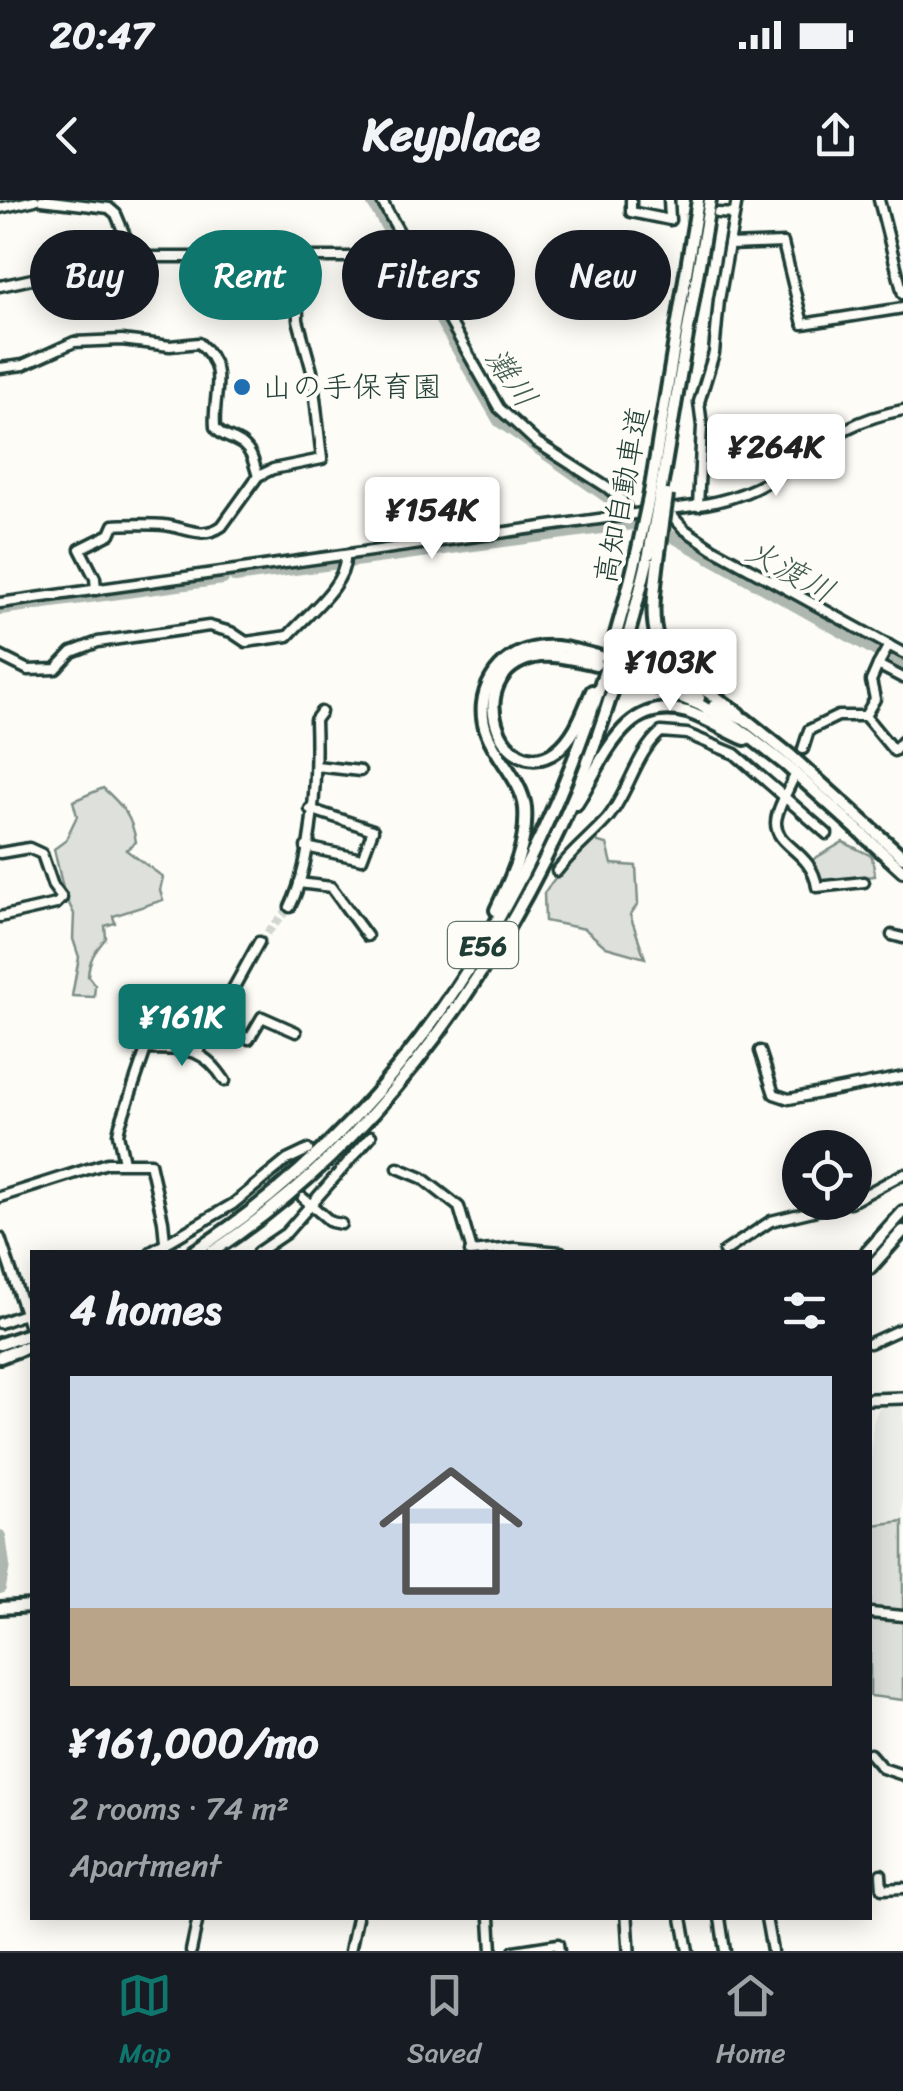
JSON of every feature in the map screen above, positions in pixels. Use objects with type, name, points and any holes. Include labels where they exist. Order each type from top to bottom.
[{"type":"highway","name":"高知自動車道","points":[[659,494],[698,200]]},
{"type":"highway","name":"高知自動車道","points":[[215,1250],[303,1182],[418,1058],[487,963],[561,826],[604,715],[648,554],[710,200]]},
{"type":"highway","points":[[659,494],[648,554],[658,646],[673,667],[791,756],[903,857]]},
{"type":"highway","name":"高知自動車道","points":[[196,1250],[240,1222],[297,1175],[375,1094],[436,1021],[513,892],[549,820],[648,554]]},
{"type":"highway","points":[[436,1021],[515,868],[525,824],[524,801],[488,736],[482,717],[486,686],[503,664],[522,652],[556,647],[597,660],[530,658],[503,676],[492,701],[494,723],[502,742],[530,757],[554,752],[573,732],[611,650]]},
{"type":"highway","points":[[745,719],[627,670],[700,704],[737,727],[754,744]]},
{"type":"highway","points":[[561,826],[629,722],[660,708],[688,713],[754,744],[786,766],[903,872]]},
{"type":"highway","points":[[869,1250],[903,1212]]},
{"type":"highway","points":[[872,1266],[901,1237]]},
{"type":"highway","points":[[0,1344],[30,1329]]},
{"type":"highway","points":[[0,1357],[30,1346]]},
{"type":"highway","points":[[4,1608],[30,1606]]},
{"type":"main road","points":[[872,1399],[903,1398]]},
{"type":"main road","points":[[628,1920],[629,1951]]},
{"type":"street","points":[[0,208],[39,200],[110,208],[123,230]]},
{"type":"street","points":[[110,208],[118,200]]},
{"type":"street","points":[[381,200],[400,230]]},
{"type":"street","points":[[632,200],[630,212],[670,220],[684,218]]},
{"type":"street","points":[[670,200],[671,217]]},
{"type":"street","points":[[698,506],[702,426],[699,402],[714,353],[737,200]]},
{"type":"street","points":[[879,200],[903,294]]},
{"type":"street","points":[[718,213],[734,214]]},
{"type":"street","points":[[728,246],[783,243],[803,324],[903,308]]},
{"type":"street","points":[[0,286],[30,280]]},
{"type":"street","points":[[96,590],[95,578],[80,548],[110,534],[114,525],[163,524],[199,533],[214,532],[258,476],[272,469],[322,459],[312,370],[298,320]]},
{"type":"street","points":[[450,320],[499,408],[536,442],[608,488],[622,500],[629,514]]},
{"type":"street","points":[[0,368],[23,365],[74,342],[122,340],[170,346],[199,343],[209,352],[219,378],[215,427],[219,434],[244,446],[252,456],[258,476]]},
{"type":"street","points":[[0,604],[698,506],[735,497],[766,483],[850,425],[903,410]]},
{"type":"street","points":[[668,510],[684,529],[737,562],[903,652]]},
{"type":"street","points":[[0,656],[28,670],[56,669],[72,652],[98,642],[209,626],[231,632],[246,642],[278,640],[288,636],[335,584],[346,566],[344,555]]},
{"type":"street","points":[[866,716],[875,699],[871,681],[888,647]]},
{"type":"street","points":[[879,663],[903,678]]},
{"type":"street","points":[[290,907],[306,847],[316,766],[315,720],[321,712]]},
{"type":"street","points":[[803,749],[809,730],[838,716],[866,716]]},
{"type":"street","points":[[866,716],[903,762]]},
{"type":"street","points":[[558,871],[574,848],[606,819],[630,783],[647,744],[661,732],[687,734],[735,754],[826,834]]},
{"type":"street","points":[[894,750],[903,741]]},
{"type":"street","points":[[316,766],[360,771]]},
{"type":"street","points":[[793,779],[776,822],[780,838],[807,860],[817,887],[864,882]]},
{"type":"street","points":[[306,847],[362,859],[373,830],[310,810]]},
{"type":"street","points":[[0,853],[29,848],[42,854],[53,886],[62,898],[56,904],[0,917]]},
{"type":"street","points":[[299,883],[331,887],[366,936]]},
{"type":"street","points":[[892,936],[903,938]]},
{"type":"street","points":[[198,1052],[259,942]]},
{"type":"street","points":[[214,1021],[248,1040],[262,1017],[296,1032]]},
{"type":"street","points":[[124,1162],[118,1134],[146,1049],[166,1019]]},
{"type":"street","points":[[146,1049],[198,1052],[212,1062],[224,1081]]},
{"type":"street","points":[[760,1051],[774,1094],[789,1099],[903,1077]]},
{"type":"street","points":[[261,1250],[286,1233],[306,1201],[371,1136]]},
{"type":"street","points":[[0,1197],[83,1170],[124,1162],[150,1163],[166,1249],[282,1173],[287,1160],[308,1150]]},
{"type":"street","points":[[398,1168],[422,1178],[459,1207],[470,1250]]},
{"type":"street","points":[[872,1190],[903,1174]]},
{"type":"street","points":[[306,1201],[331,1222],[341,1224]]},
{"type":"street","points":[[727,1250],[782,1218]]},
{"type":"street","points":[[0,1238],[29,1313],[0,1323]]},
{"type":"street","points":[[513,1250],[543,1250]]},
{"type":"street","points":[[872,1342],[903,1328]]},
{"type":"street","points":[[872,1613],[903,1616]]},
{"type":"street","points":[[872,1756],[882,1768],[903,1775]]},
{"type":"street","points":[[882,1874],[882,1889],[903,1888]]},
{"type":"street","points":[[190,1951],[198,1920]]},
{"type":"street","points":[[350,1951],[357,1920]]},
{"type":"street","points":[[490,1920],[492,1951]]},
{"type":"street","points":[[682,1920],[688,1951]]},
{"type":"street","points":[[720,1920],[725,1951]]},
{"type":"street","points":[[766,1920],[772,1951]]},
{"type":"street","points":[[514,1951],[558,1944],[559,1951]]},
{"type":"shaded area","points":[[103,788],[121,806],[132,825],[136,842],[126,850],[163,877],[163,900],[113,916],[115,923],[105,926],[106,938],[90,965],[88,976],[95,985],[94,997],[72,996],[79,957],[73,939],[74,914],[64,893],[54,849],[65,841],[77,816],[73,801]]},
{"type":"shaded area","points":[[595,833],[598,842],[607,844],[612,864],[636,866],[638,904],[630,915],[645,958],[606,947],[585,929],[545,921],[544,893]]},
{"type":"shaded area","points":[[843,842],[872,856],[875,876],[820,883],[812,860]]},
{"type":"shaded area","points":[[903,1405],[903,1615],[872,1612],[873,1423],[884,1406]]},
{"type":"shaded area","points":[[903,1521],[903,1613],[872,1610],[873,1525]]},
{"type":"shaded area","points":[[872,1619],[903,1621],[903,1700],[872,1696]]},
{"type":"waterway","name":"灘川","points":[[371,200],[499,421],[613,501]]},
{"type":"waterway","name":"火渡川","points":[[235,577],[647,522]]},
{"type":"waterway","name":"火渡川","points":[[652,525],[903,666]]},
{"type":"waterway","name":"火渡川","points":[[0,609],[223,579]]},
{"type":"waterway","points":[[0,1536],[4,1565],[0,1588]]},
{"type":"tunnel","points":[[684,218],[718,213]]},
{"type":"tunnel","points":[[259,942],[290,907]]},
{"type":"place","name":"山の手保育園","points":[[242,387]]}]
